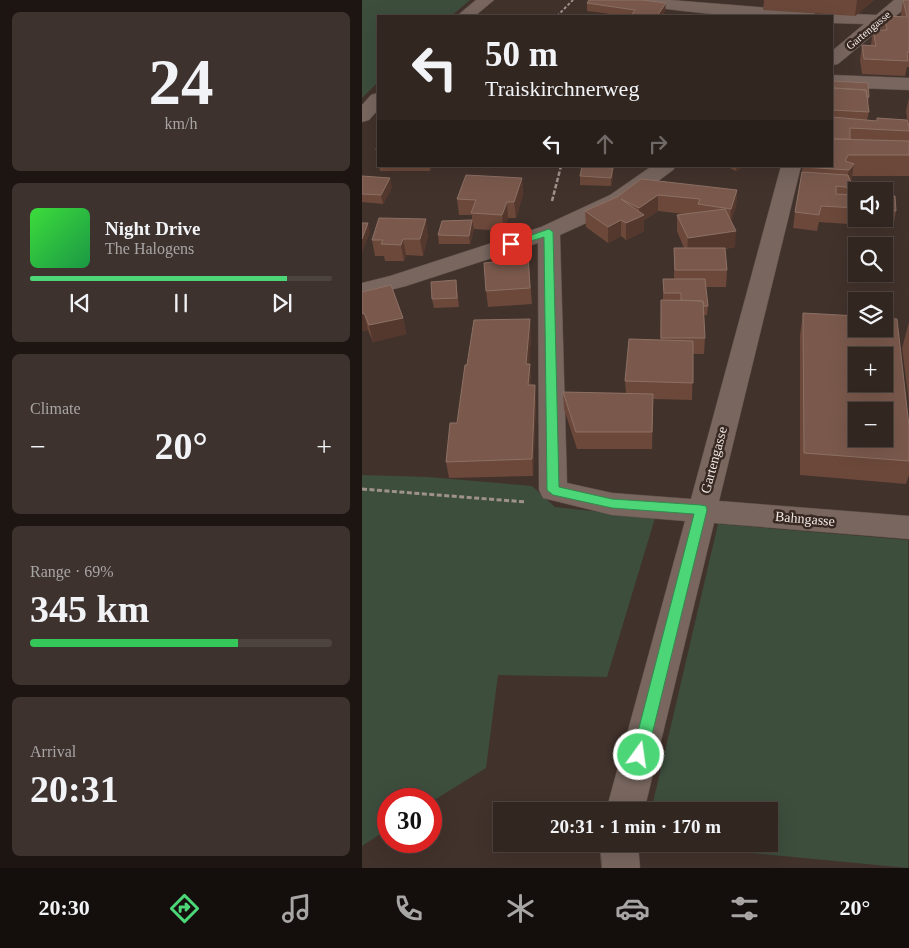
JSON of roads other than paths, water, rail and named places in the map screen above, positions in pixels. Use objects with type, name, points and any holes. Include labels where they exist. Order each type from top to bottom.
[{"type":"street","points":[[466,15],[486,0]]},
{"type":"street","points":[[635,0],[678,6],[795,15]]},
{"type":"street","name":"Gartengasse","points":[[833,59],[904,0]]},
{"type":"street","points":[[833,18],[879,20]]},
{"type":"street","points":[[833,81],[908,84]]},
{"type":"street","points":[[362,116],[377,100]]},
{"type":"street","points":[[362,290],[398,281],[556,229],[618,200],[665,167]]},
{"type":"street","name":"Gartengasse","points":[[627,802],[791,167]]},
{"type":"street","name":"Bahngasse","points":[[556,229],[553,490],[612,504],[908,528]]},
{"type":"street","points":[[620,852],[621,868]]}]
